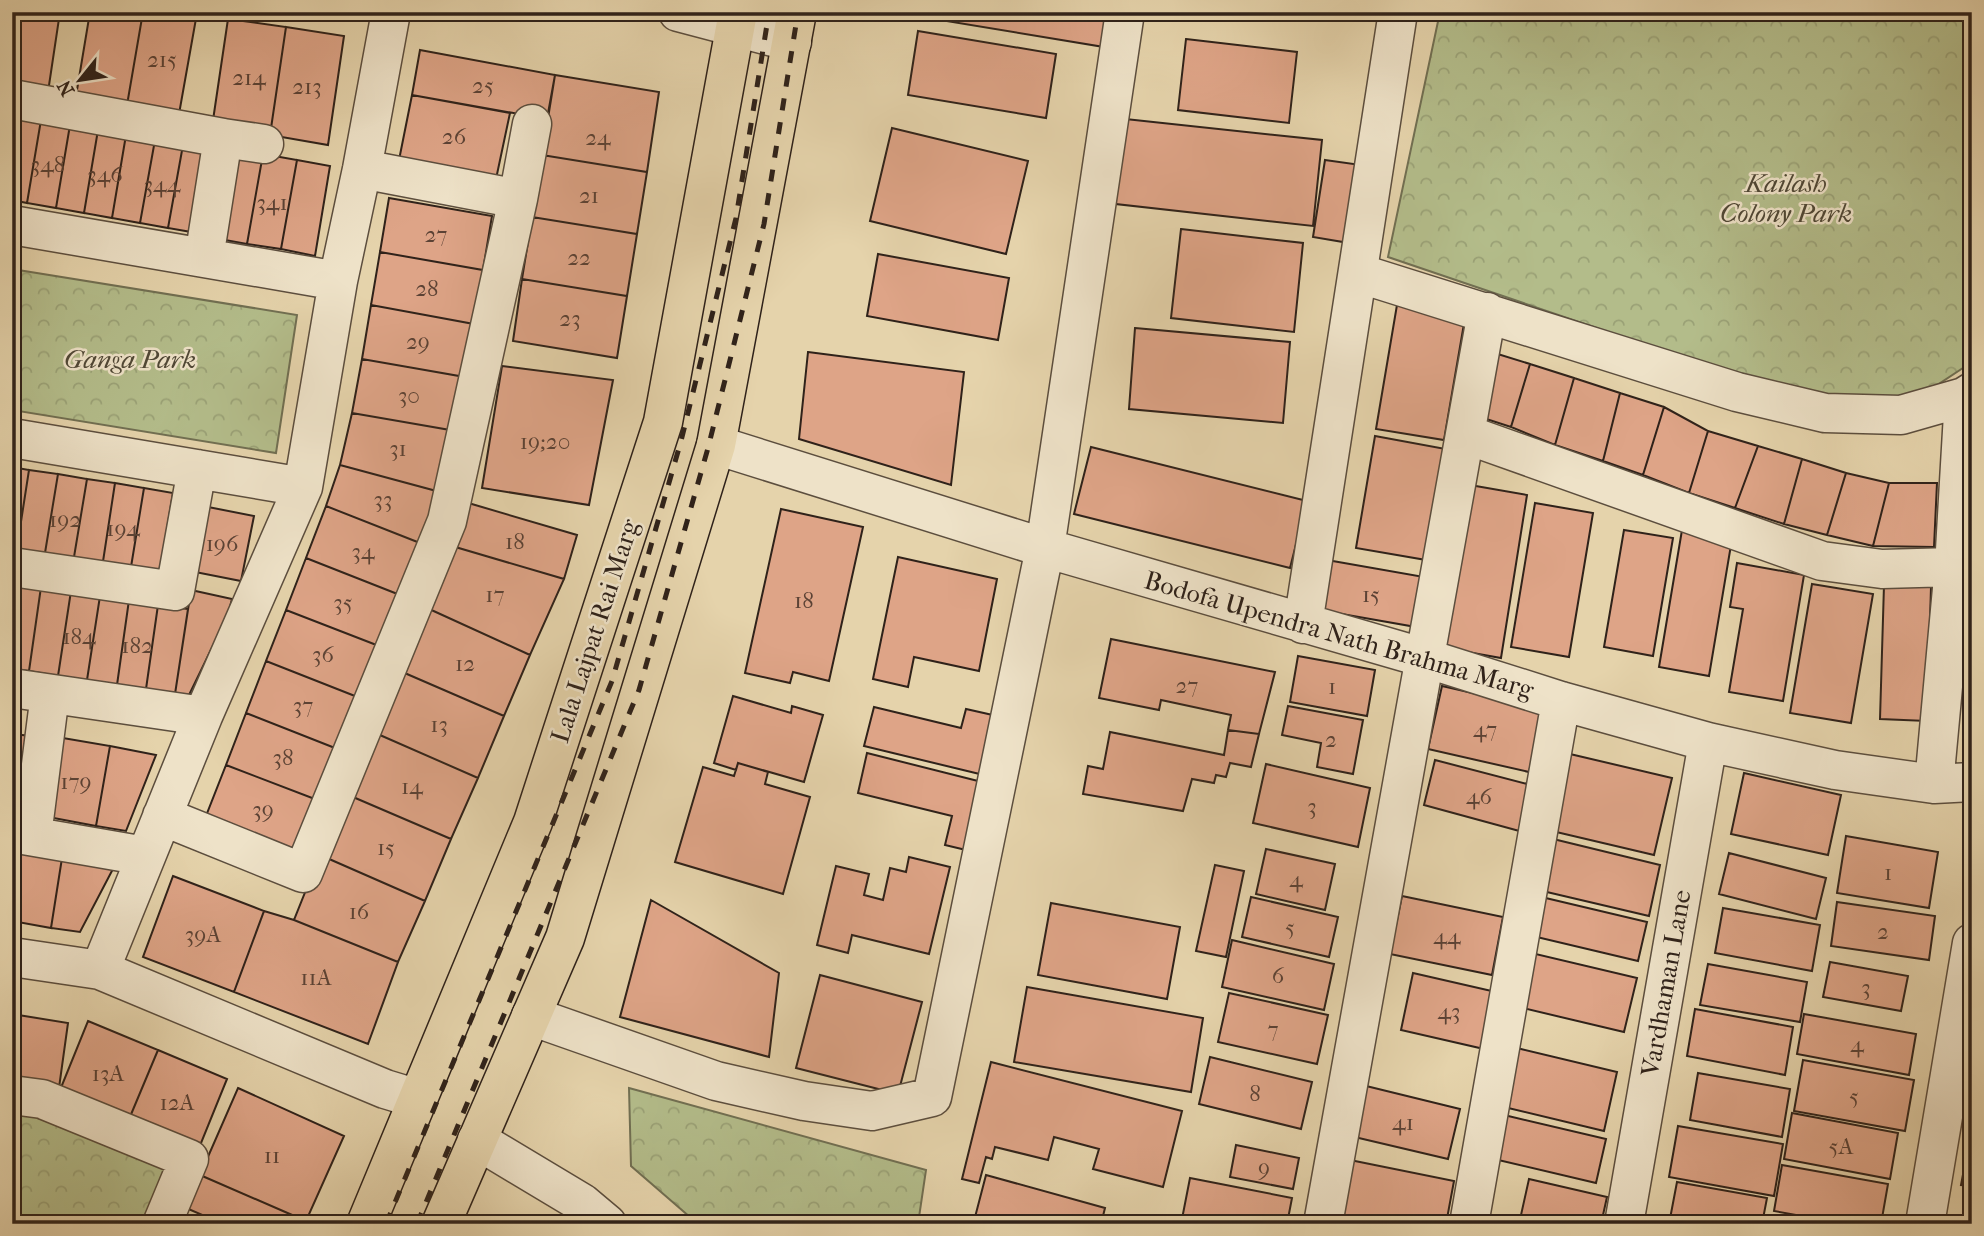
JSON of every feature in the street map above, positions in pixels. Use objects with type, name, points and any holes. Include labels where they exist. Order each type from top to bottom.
[{"type":"main road","name":"Lala Lajpat Rai Marg","points":[[366,1224],[533,822],[663,422],[737,21]]},
{"type":"main road","points":[[441,1224],[565,938],[716,445],[794,27]]},
{"type":"street","points":[[100,970],[203,716],[303,487],[338,281],[391,12]]},
{"type":"street","points":[[678,12],[794,27]]},
{"type":"street","points":[[531,1016],[716,1081],[804,1101],[872,1111],[932,1097],[1045,548],[1125,12]]},
{"type":"street","points":[[1303,624],[1398,12]]},
{"type":"street","points":[[12,99],[264,144]]},
{"type":"street","points":[[162,816],[303,873],[447,521],[532,124]]},
{"type":"street","points":[[204,258],[223,138]]},
{"type":"street","points":[[362,169],[518,199]]},
{"type":"street","points":[[12,225],[338,281]]},
{"type":"street","points":[[1358,273],[1737,392],[1825,413],[1901,415],[1968,395],[1963,561],[1934,785]]},
{"type":"street","points":[[1323,1224],[1487,312]]},
{"type":"street","points":[[1465,434],[1822,561],[1882,569],[1963,561]]},
{"type":"street","points":[[12,438],[303,487]]},
{"type":"street","name":"Bodofa Upendra Nath Brahma Marg","points":[[716,445],[1045,548],[1708,742],[1835,770],[1934,785],[1972,782]]},
{"type":"street","points":[[12,567],[176,591],[197,469]]},
{"type":"street","points":[[12,688],[203,716]]},
{"type":"street","points":[[50,694],[22,835],[145,856]]},
{"type":"street","points":[[1469,1224],[1561,701]]},
{"type":"street","name":"Vardhaman Lane","points":[[1624,1224],[1708,742]]},
{"type":"street","points":[[1925,1224],[1962,1058],[1972,943]]},
{"type":"street","points":[[12,957],[100,970],[385,1089],[418,1099]]},
{"type":"street","points":[[12,1094],[42,1099],[189,1159],[162,1224]]},
{"type":"street","points":[[477,1140],[582,1203],[607,1224]]},
{"type":"green space","name":"Kailash Colony Park","points":[[1440,12],[1972,12],[1972,362],[1931,389],[1886,404],[1794,395],[1388,257]]},
{"type":"green space","name":"Ganga Park","points":[[12,269],[297,315],[276,453],[12,410]]},
{"type":"green space","points":[[629,1088],[926,1170],[918,1224],[698,1224],[631,1166]]},
{"type":"green space","points":[[12,1108],[167,1167],[145,1224],[12,1224]]},
{"type":"building","points":[[12,12],[60,12],[48,92],[12,87]]},
{"type":"building","points":[[90,12],[143,12],[127,105],[76,96]]},
{"type":"building","points":[[143,12],[197,13],[179,114],[127,105]]},
{"type":"building","points":[[917,12],[1110,12],[1104,47],[916,16]]},
{"type":"building","points":[[228,19],[286,27],[270,135],[212,127]]},
{"type":"building","points":[[286,27],[344,36],[328,145],[270,135]]},
{"type":"building","points":[[918,31],[1056,54],[1046,118],[908,95]]},
{"type":"building","points":[[1186,39],[1297,52],[1289,123],[1178,110]]},
{"type":"building","points":[[420,50],[555,75],[547,119],[412,95]]},
{"type":"building","points":[[555,75],[659,92],[647,172],[542,155]]},
{"type":"building","points":[[412,95],[510,113],[496,179],[399,160]]},
{"type":"building","points":[[13,115],[41,120],[27,203],[12,200]]},
{"type":"building","points":[[1116,118],[1322,140],[1313,226],[1107,203]]},
{"type":"building","points":[[41,120],[70,125],[56,208],[27,203]]},
{"type":"building","points":[[70,125],[98,130],[84,213],[56,208]]},
{"type":"building","points":[[892,128],[1028,161],[1006,254],[870,221]]},
{"type":"building","points":[[98,130],[126,135],[112,218],[84,213]]},
{"type":"building","points":[[126,135],[155,140],[140,223],[112,218]]},
{"type":"building","points":[[155,140],[183,145],[168,228],[140,223]]},
{"type":"building","points":[[183,145],[211,150],[197,233],[168,228]]},
{"type":"building","points":[[229,148],[263,154],[247,244],[214,238]]},
{"type":"building","points":[[263,154],[297,160],[281,249],[247,244]]},
{"type":"building","points":[[542,155],[647,172],[637,234],[532,217]]},
{"type":"building","points":[[297,160],[330,166],[315,256],[281,249]]},
{"type":"building","points":[[1325,160],[1361,165],[1349,243],[1313,237]]},
{"type":"building","points":[[389,198],[492,216],[483,270],[380,252]]},
{"type":"building","points":[[532,217],[637,234],[627,296],[522,279]]},
{"type":"building","points":[[1181,229],[1303,243],[1294,332],[1171,318]]},
{"type":"building","points":[[380,252],[483,270],[474,324],[371,305]]},
{"type":"building","points":[[878,254],[1009,278],[998,340],[867,316]]},
{"type":"building","points":[[522,279],[627,296],[617,358],[513,341]]},
{"type":"building","points":[[1398,299],[1466,312],[1444,440],[1376,429]]},
{"type":"building","points":[[371,305],[474,324],[465,377],[362,359]]},
{"type":"building","points":[[1135,328],[1290,342],[1283,423],[1129,409]]},
{"type":"building","points":[[1488,351],[1530,364],[1511,427],[1474,415]]},
{"type":"building","points":[[808,352],[964,372],[951,485],[799,439]]},
{"type":"building","points":[[362,359],[465,377],[456,431],[352,413]]},
{"type":"building","points":[[1530,364],[1574,378],[1555,445],[1511,427]]},
{"type":"building","points":[[502,366],[613,380],[589,505],[482,488]]},
{"type":"building","points":[[1574,378],[1620,393],[1603,461],[1555,445]]},
{"type":"building","points":[[1620,393],[1664,407],[1643,475],[1603,461]]},
{"type":"building","points":[[1664,407],[1708,431],[1689,493],[1643,475]]},
{"type":"building","points":[[352,413],[456,431],[440,492],[340,465]]},
{"type":"building","points":[[1708,431],[1758,446],[1735,508],[1689,493]]},
{"type":"building","points":[[1375,436],[1451,450],[1432,561],[1356,548]]},
{"type":"building","points":[[1758,446],[1802,459],[1784,524],[1735,508]]},
{"type":"building","points":[[1091,447],[1307,501],[1290,568],[1074,514]]},
{"type":"building","points":[[1802,459],[1846,473],[1827,535],[1784,524]]},
{"type":"building","points":[[340,465],[440,492],[420,543],[326,506]]},
{"type":"building","points":[[12,467],[29,470],[16,554],[12,553]]},
{"type":"building","points":[[29,470],[58,474],[44,559],[16,554]]},
{"type":"building","points":[[1846,473],[1889,483],[1873,546],[1827,535]]},
{"type":"building","points":[[58,474],[87,479],[73,563],[44,559]]},
{"type":"building","points":[[87,479],[115,483],[102,568],[73,563]]},
{"type":"building","points":[[115,483],[144,488],[130,573],[102,568]]},
{"type":"building","points":[[1889,483],[1937,483],[1934,547],[1873,546]]},
{"type":"building","points":[[1470,485],[1527,495],[1501,658],[1445,648]]},
{"type":"building","points":[[144,488],[173,493],[159,577],[130,573]]},
{"type":"building","points":[[465,502],[577,535],[564,579],[452,546]]},
{"type":"building","points":[[1535,503],[1593,513],[1569,657],[1511,647]]},
{"type":"building","points":[[203,506],[254,516],[241,581],[190,571]]},
{"type":"building","points":[[326,506],[420,543],[400,595],[306,558]]},
{"type":"building","points":[[781,509],[863,527],[829,681],[793,672],[790,683],[745,673]]},
{"type":"building","points":[[1624,530],[1673,538],[1653,656],[1604,647]]},
{"type":"building","points":[[1682,530],[1732,539],[1709,676],[1659,667]]},
{"type":"building","points":[[452,546],[564,579],[530,655],[427,608]]},
{"type":"building","points":[[898,557],[997,579],[979,671],[914,657],[908,687],[873,679]]},
{"type":"building","points":[[306,558],[400,595],[379,646],[286,610]]},
{"type":"building","points":[[1327,560],[1424,577],[1416,627],[1319,610]]},
{"type":"building","points":[[1737,563],[1804,575],[1783,701],[1729,692],[1743,609],[1730,607]]},
{"type":"building","points":[[12,583],[41,587],[29,671],[12,669]]},
{"type":"building","points":[[1812,584],[1873,594],[1851,723],[1790,713]]},
{"type":"building","points":[[1884,585],[1931,587],[1927,721],[1880,719]]},
{"type":"building","points":[[41,587],[71,591],[58,676],[29,671]]},
{"type":"building","points":[[191,590],[232,599],[228,615],[189,695],[175,694]]},
{"type":"building","points":[[71,591],[100,596],[87,680],[58,676]]},
{"type":"building","points":[[100,596],[129,600],[117,685],[87,680]]},
{"type":"building","points":[[129,600],[158,605],[146,689],[117,685]]},
{"type":"building","points":[[158,605],[188,609],[175,694],[146,689]]},
{"type":"building","points":[[1972,606],[1972,685],[1965,684]]},
{"type":"building","points":[[427,608],[530,655],[504,716],[400,671]]},
{"type":"building","points":[[286,610],[379,646],[360,698],[266,661]]},
{"type":"building","points":[[1111,639],[1275,672],[1259,734],[1228,730],[1231,715],[1161,700],[1159,710],[1099,698]]},
{"type":"building","points":[[1298,656],[1375,670],[1367,716],[1290,702]]},
{"type":"building","points":[[266,661],[360,698],[340,750],[246,713]]},
{"type":"building","points":[[400,671],[504,716],[478,778],[373,732]]},
{"type":"building","points":[[1442,686],[1543,709],[1529,772],[1428,749]]},
{"type":"building","points":[[733,696],[791,713],[792,706],[823,715],[804,782],[738,763],[736,770],[714,763]]},
{"type":"building","points":[[1288,706],[1363,720],[1353,774],[1317,767],[1321,743],[1282,735]]},
{"type":"building","points":[[874,707],[961,728],[966,709],[1006,718],[992,777],[864,746]]},
{"type":"building","points":[[246,713],[340,750],[320,801],[226,765]]},
{"type":"building","points":[[1228,730],[1259,734],[1251,767],[1230,763],[1226,777],[1216,775],[1214,783],[1192,779],[1183,811],[1083,794],[1088,766],[1103,769],[1110,732],[1224,755]]},
{"type":"building","points":[[373,732],[478,778],[451,839],[346,794]]},
{"type":"building","points":[[12,734],[31,736],[21,815],[12,814]]},
{"type":"building","points":[[57,737],[110,746],[96,826],[43,816]]},
{"type":"building","points":[[110,746],[156,755],[126,831],[96,826]]},
{"type":"building","points":[[867,753],[982,782],[966,850],[945,845],[952,816],[858,793]]},
{"type":"building","points":[[1570,754],[1672,778],[1654,855],[1552,831]]},
{"type":"building","points":[[1435,760],[1535,786],[1523,832],[1424,805]]},
{"type":"building","points":[[738,763],[768,772],[765,784],[810,797],[783,894],[675,862],[703,767],[734,776]]},
{"type":"building","points":[[1266,764],[1370,788],[1358,847],[1253,823]]},
{"type":"building","points":[[226,765],[320,801],[300,853],[206,816]]},
{"type":"building","points":[[1744,773],[1841,795],[1828,855],[1731,834]]},
{"type":"building","points":[[346,794],[451,839],[425,901],[320,855]]},
{"type":"building","points":[[1846,836],[1938,852],[1929,908],[1837,893]]},
{"type":"building","points":[[1545,837],[1660,865],[1649,916],[1534,889]]},
{"type":"building","points":[[1266,849],[1335,864],[1325,910],[1256,894]]},
{"type":"building","points":[[12,850],[62,858],[51,928],[12,921]]},
{"type":"building","points":[[1729,853],[1826,878],[1816,919],[1719,894]]},
{"type":"building","points":[[320,855],[425,901],[398,962],[294,920]]},
{"type":"building","points":[[909,857],[950,867],[929,954],[852,935],[848,953],[817,945],[836,866],[869,874],[864,895],[883,900],[890,868],[906,872]]},
{"type":"building","points":[[62,858],[114,867],[80,932],[51,928]]},
{"type":"building","points":[[1215,865],[1244,871],[1226,957],[1196,951]]},
{"type":"building","points":[[173,876],[264,911],[234,992],[143,957]]},
{"type":"building","points":[[1533,895],[1647,922],[1638,961],[1524,934]]},
{"type":"building","points":[[1402,896],[1503,917],[1492,975],[1390,954]]},
{"type":"building","points":[[1251,897],[1338,917],[1329,957],[1242,937]]},
{"type":"building","points":[[651,900],[779,973],[769,1057],[620,1017]]},
{"type":"building","points":[[1837,902],[1935,916],[1929,960],[1831,946]]},
{"type":"building","points":[[1051,903],[1180,927],[1167,999],[1038,975]]},
{"type":"building","points":[[1723,908],[1820,925],[1812,971],[1715,953]]},
{"type":"building","points":[[264,911],[294,920],[398,962],[368,1044],[234,992]]},
{"type":"building","points":[[1232,940],[1334,964],[1324,1010],[1222,987]]},
{"type":"building","points":[[1523,951],[1637,978],[1624,1032],[1510,1005]]},
{"type":"building","points":[[1830,962],[1908,976],[1901,1011],[1823,997]]},
{"type":"building","points":[[1708,964],[1807,982],[1800,1022],[1700,1005]]},
{"type":"building","points":[[1413,973],[1496,992],[1484,1049],[1401,1030]]},
{"type":"building","points":[[820,975],[922,1002],[898,1094],[796,1068]]},
{"type":"building","points":[[1027,987],[1203,1018],[1191,1092],[1014,1062]]},
{"type":"building","points":[[1229,993],[1328,1015],[1317,1064],[1218,1042]]},
{"type":"building","points":[[1695,1009],[1793,1027],[1785,1075],[1687,1056]]},
{"type":"building","points":[[12,1014],[68,1023],[58,1095],[12,1088]]},
{"type":"building","points":[[1804,1014],[1916,1034],[1909,1075],[1797,1054]]},
{"type":"building","points":[[88,1021],[158,1050],[127,1124],[58,1095]]},
{"type":"building","points":[[1517,1048],[1617,1072],[1604,1131],[1504,1107]]},
{"type":"building","points":[[158,1050],[227,1079],[197,1153],[127,1124]]},
{"type":"building","points":[[1210,1057],[1312,1082],[1301,1129],[1199,1104]]},
{"type":"building","points":[[1803,1060],[1914,1080],[1905,1131],[1794,1111]]},
{"type":"building","points":[[991,1062],[1182,1111],[1163,1187],[1093,1169],[1099,1149],[1054,1137],[1048,1160],[995,1147],[992,1159],[986,1157],[979,1183],[962,1179]]},
{"type":"building","points":[[1698,1073],[1790,1089],[1782,1137],[1690,1120]]},
{"type":"building","points":[[1358,1084],[1460,1109],[1448,1159],[1346,1135]]},
{"type":"building","points":[[238,1088],[344,1136],[306,1221],[200,1175]]},
{"type":"building","points":[[1792,1113],[1898,1133],[1890,1179],[1784,1159]]},
{"type":"building","points":[[1504,1115],[1606,1139],[1596,1183],[1494,1159]]},
{"type":"building","points":[[1678,1126],[1783,1144],[1774,1196],[1669,1177]]},
{"type":"building","points":[[1972,1127],[1972,1186],[1961,1185]]},
{"type":"building","points":[[1236,1145],[1299,1158],[1293,1189],[1230,1177]]},
{"type":"building","points":[[1350,1160],[1454,1181],[1446,1224],[1337,1224]]},
{"type":"building","points":[[1782,1165],[1888,1184],[1881,1224],[1846,1224],[1774,1211]]},
{"type":"building","points":[[200,1175],[299,1218],[297,1224],[223,1224],[186,1208]]},
{"type":"building","points":[[986,1175],[1105,1208],[1101,1224],[983,1224],[974,1221]]},
{"type":"building","points":[[1190,1178],[1292,1198],[1287,1224],[1181,1224]]},
{"type":"building","points":[[1529,1179],[1607,1197],[1601,1224],[1519,1224]]},
{"type":"building","points":[[1677,1182],[1767,1198],[1762,1224],[1669,1224]]},
{"type":"railway","points":[[386,1224],[612,681],[681,441],[736,218],[769,12]]},
{"type":"railway","points":[[417,1224],[639,690],[708,448],[764,224],[798,12]]}]
